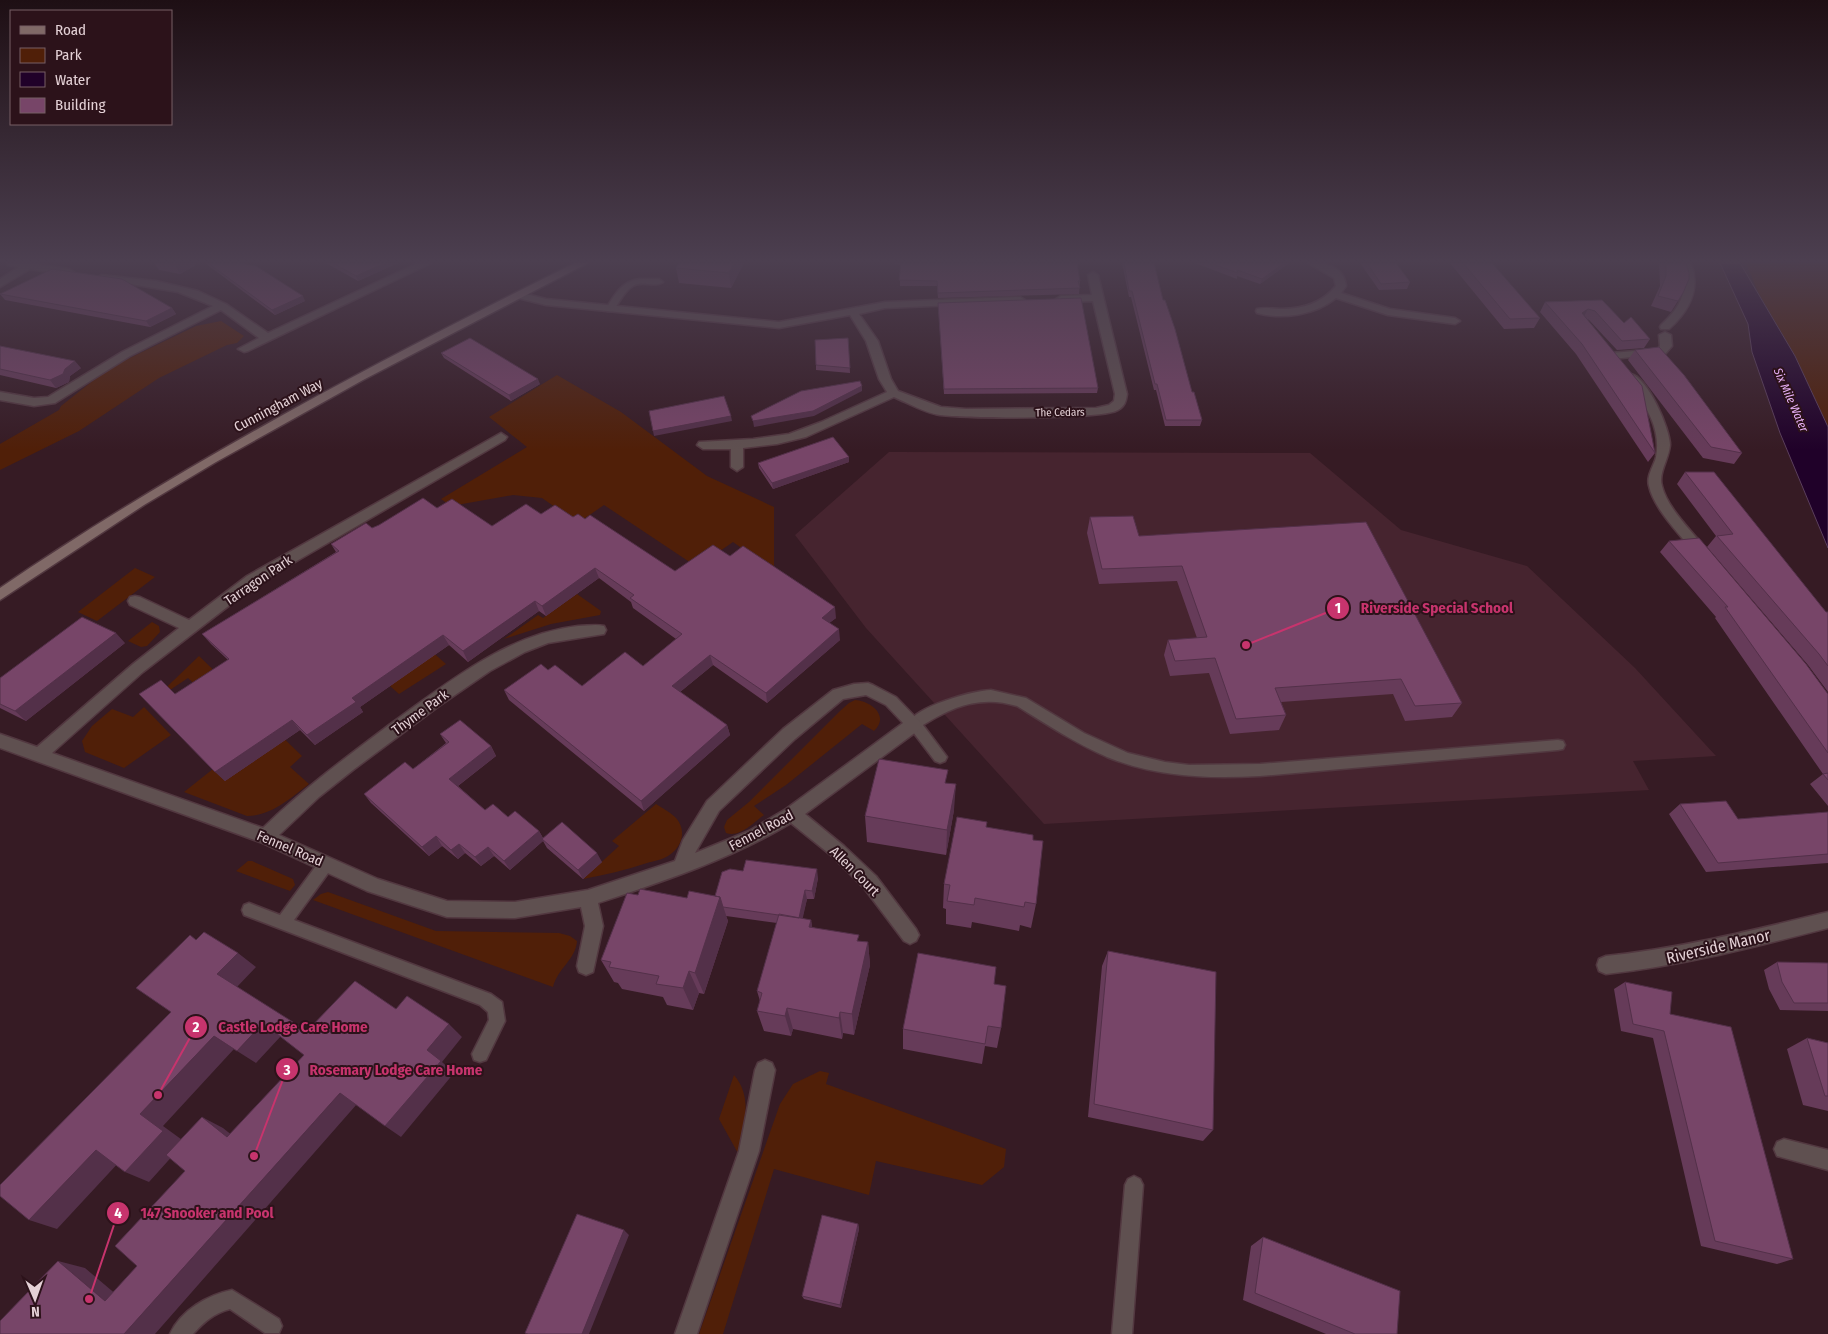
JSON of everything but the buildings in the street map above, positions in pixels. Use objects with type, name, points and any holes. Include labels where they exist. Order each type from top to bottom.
[{"type":"street","points":[[0,396],[34,402],[52,400],[126,354],[183,325]]},
{"type":"street","points":[[249,325],[267,338]]},
{"type":"street","points":[[244,349],[294,325]]},
{"type":"street","name":"Cunningham Way","points":[[0,595],[88,536],[250,436],[460,325]]},
{"type":"street","points":[[703,445],[760,444],[802,434],[838,420],[894,393],[885,379],[872,341],[862,325]]},
{"type":"street","name":"The Cedars","points":[[894,393],[946,412],[1096,412],[1113,408],[1120,402],[1121,394],[1105,325]]},
{"type":"street","points":[[1670,325],[1665,331],[1666,346],[1661,352],[1608,353],[1638,387],[1655,411],[1661,429],[1664,450],[1654,479],[1659,498],[1712,565]]},
{"type":"street","name":"Tarragon Park","points":[[38,756],[138,668],[252,580],[501,436]]},
{"type":"street","points":[[737,467],[738,445]]},
{"type":"street","points":[[135,601],[190,627]]},
{"type":"street","name":"Thyme Park","points":[[266,837],[288,813],[315,790],[453,688],[496,660],[542,639],[569,633],[599,630]]},
{"type":"street","points":[[682,867],[689,845],[712,806],[789,734],[838,694],[868,689],[891,701],[914,724]]},
{"type":"street","name":"Fennel Road","points":[[0,741],[266,837],[380,888],[446,908],[514,910],[588,898],[682,867],[755,836],[792,814],[914,724]]},
{"type":"street","name":"Allen Court","points":[[792,814],[838,852],[870,882],[910,935]]},
{"type":"street","points":[[586,966],[594,926],[588,898]]},
{"type":"street","name":"Riverside Manor","points":[[1606,965],[1655,960],[1703,951],[1828,920]]},
{"type":"street","points":[[686,1334],[749,1151],[765,1070]]},
{"type":"street","points":[[1784,1149],[1828,1160]]},
{"type":"lane","points":[[940,757],[914,724],[941,707],[977,695],[997,695],[1021,702],[1092,744],[1128,759],[1162,767],[1207,770],[1270,769],[1558,745]]},
{"type":"lane","points":[[282,923],[326,864]]},
{"type":"lane","points":[[250,910],[485,999],[496,1008],[497,1021],[480,1054]]},
{"type":"lane","points":[[1122,1334],[1134,1185]]},
{"type":"lane","points":[[180,1334],[198,1314],[216,1302],[232,1299],[272,1326]]},
{"type":"shaded area","points":[[889,452],[1310,453],[1401,530],[1527,566],[1635,668],[1716,756],[1633,761],[1649,790],[1044,824],[866,628],[795,535]]},
{"type":"green space","points":[[228,325],[244,336],[237,343],[227,345],[159,378],[79,431],[0,470],[0,444],[59,410],[61,406],[109,368],[196,326]]},
{"type":"green space","points":[[1777,325],[1828,325],[1828,427],[1795,356]]},
{"type":"green space","points":[[557,375],[621,412],[707,476],[774,507],[774,571],[733,542],[697,567],[604,505],[578,523],[542,498],[513,495],[451,506],[441,499],[527,447],[489,417]]},
{"type":"green space","points":[[332,564],[446,664],[399,694],[390,686],[425,661]]},
{"type":"green space","points":[[135,568],[155,577],[97,621],[78,612]]},
{"type":"green space","points":[[577,594],[601,611],[600,615],[551,624],[504,639],[538,615],[543,618]]},
{"type":"green space","points":[[152,622],[159,626],[160,632],[147,646],[141,647],[128,641]]},
{"type":"green space","points":[[199,656],[302,756],[290,767],[309,784],[272,810],[247,816],[184,792],[213,769],[225,781],[266,753],[188,678],[149,704]]},
{"type":"green space","points":[[855,700],[867,703],[876,710],[880,720],[874,731],[862,724],[786,785],[754,806],[764,815],[742,831],[731,834],[726,833],[724,827],[727,820],[749,802],[840,711]]},
{"type":"green space","points":[[144,707],[171,735],[124,768],[85,752],[82,741],[92,726],[112,709],[133,717]]},
{"type":"green space","points":[[656,804],[679,822],[682,838],[677,848],[666,857],[660,859],[583,879],[619,846],[612,841]]},
{"type":"green space","points":[[248,861],[293,879],[295,885],[290,891],[236,871]]},
{"type":"green space","points":[[328,892],[436,931],[559,933],[570,936],[577,941],[576,947],[574,953],[555,980],[553,987],[313,900],[321,894]]},
{"type":"green space","points":[[820,1071],[829,1073],[826,1084],[1006,1149],[1004,1167],[982,1185],[876,1161],[869,1195],[774,1169],[723,1334],[699,1334],[780,1104],[793,1084]]},
{"type":"green space","points":[[734,1075],[744,1093],[746,1114],[739,1155],[719,1119]]},
{"type":"water","name":"Six Mile Water","points":[[1748,325],[1777,325],[1795,356],[1828,427],[1828,548],[1780,433],[1752,352]]},
{"type":"place","name":"Riverside Special School","points":[[1246,645]]},
{"type":"place","name":"Castle Lodge Care Home","points":[[158,1095]]},
{"type":"place","name":"Rosemary Lodge Care Home","points":[[254,1156]]},
{"type":"place","name":"147 Snooker and Pool","points":[[89,1299]]}]
